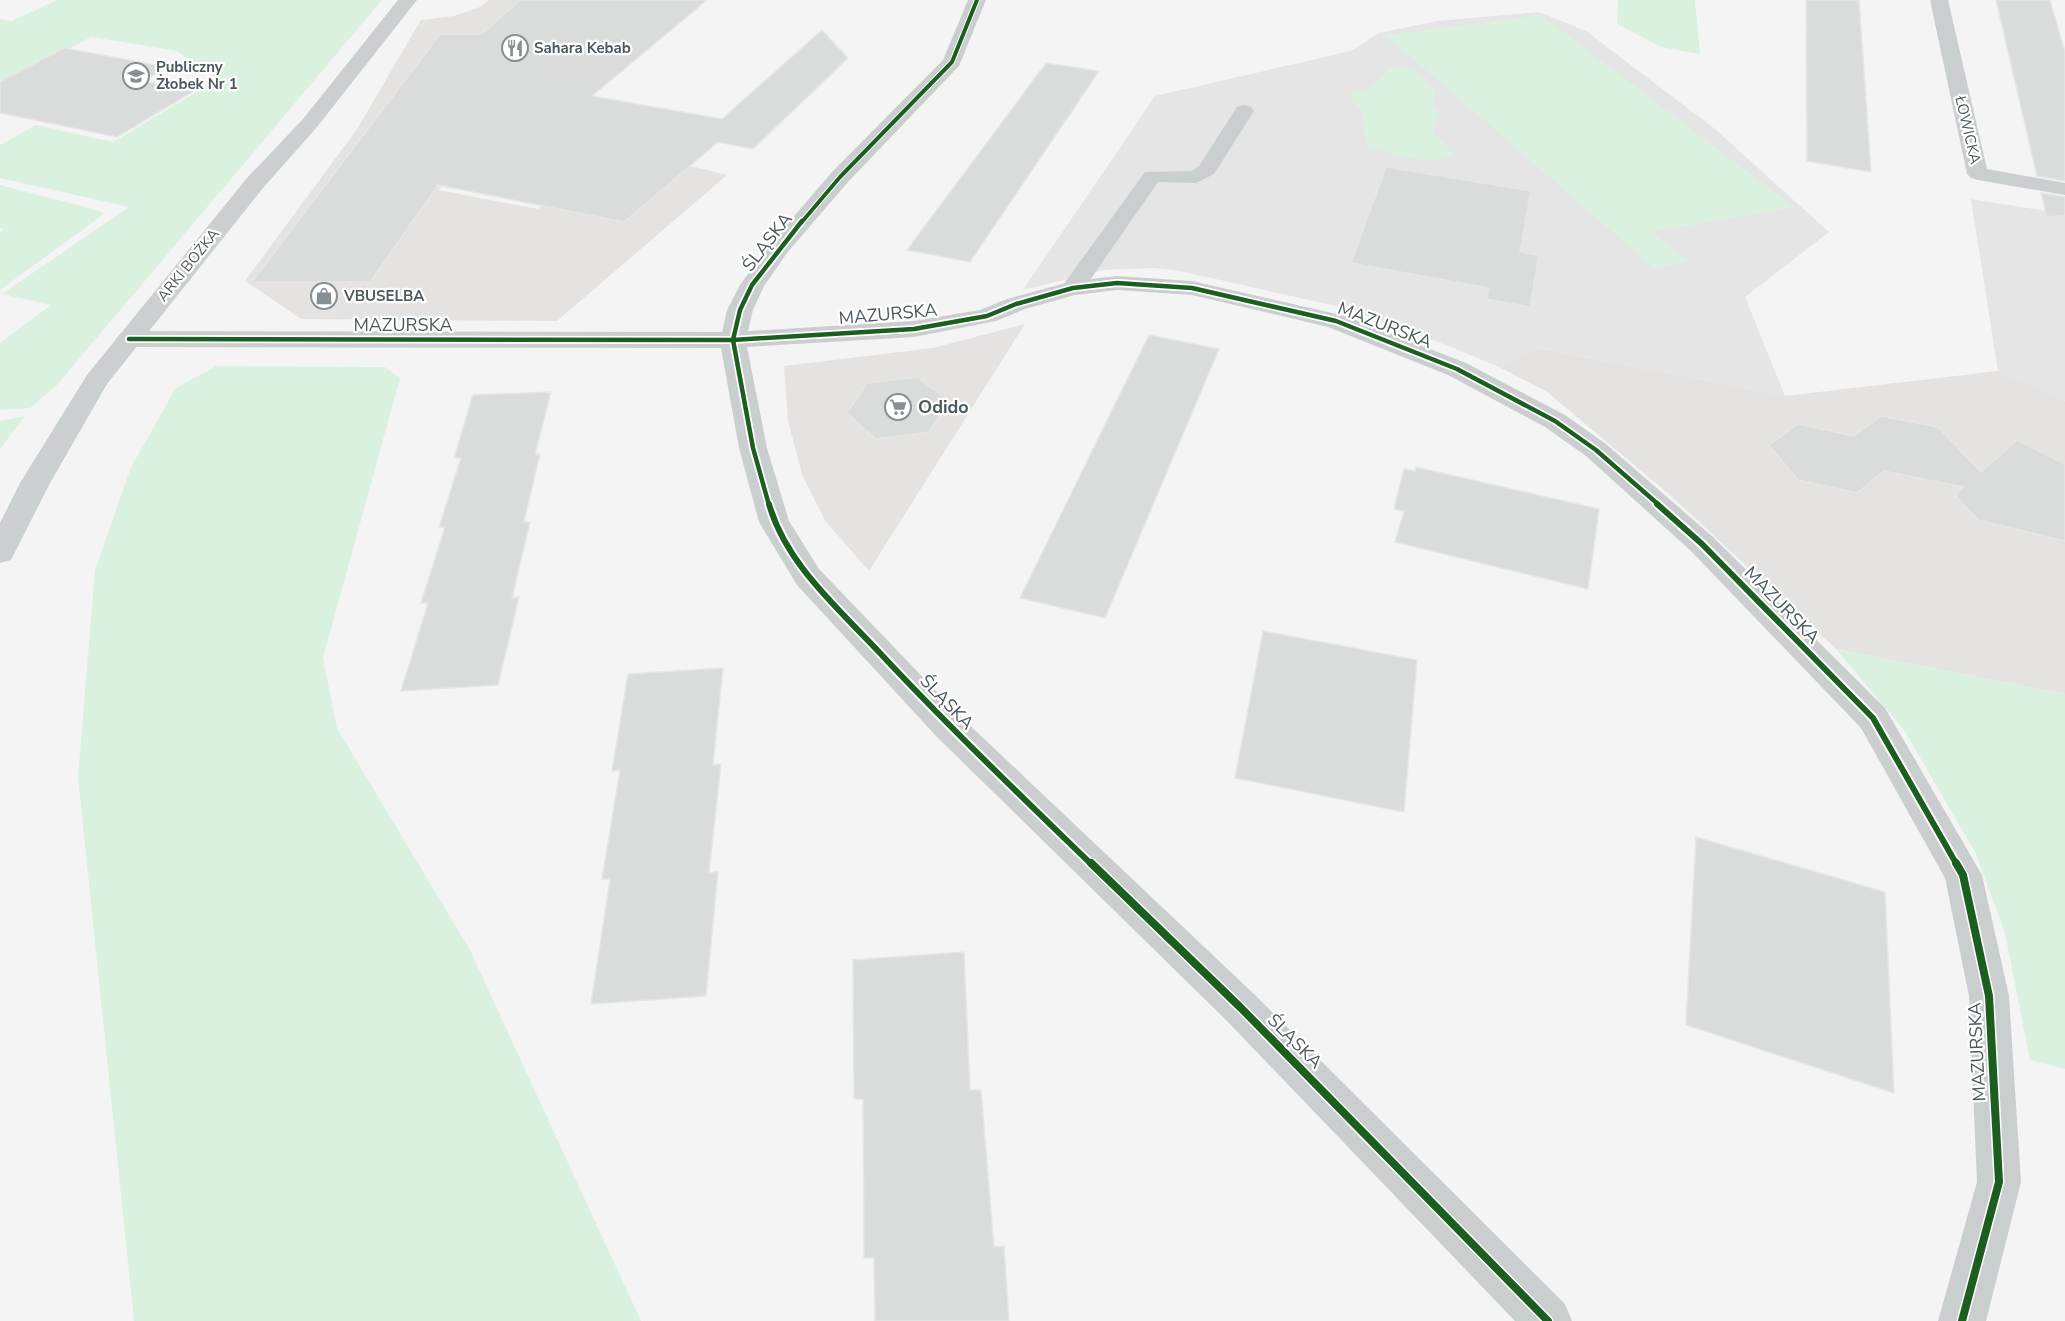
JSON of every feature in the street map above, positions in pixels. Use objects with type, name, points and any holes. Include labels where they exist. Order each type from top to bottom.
[{"type":"street","name":"ARKI BOŻKA","points":[[0,552],[35,483],[96,381],[255,183],[310,123],[408,0]]},
{"type":"street","name":"ŚLĄSKA","points":[[976,0],[952,62],[840,177],[779,248],[752,285],[740,310],[733,340],[753,448],[774,522],[808,578],[948,726],[1241,1008],[1548,1321]]},
{"type":"street","name":"MAZURSKA","points":[[129,339],[733,340],[914,329],[987,316],[1016,304],[1073,288],[1117,283],[1192,288],[1336,321],[1457,369],[1525,404],[1556,421],[1596,450],[1702,544],[1872,718],[1963,875],[1989,996],[1999,1182],[1962,1321]]},
{"type":"lane","name":"ŁOWICKA","points":[[1939,0],[1978,174],[2065,189]]},
{"type":"lane","points":[[1073,288],[1152,176],[1196,177],[1208,170],[1244,111]]},
{"type":"shaded area","points":[[489,0],[628,0],[568,84],[438,190],[538,209],[616,148],[727,175],[557,321],[301,319],[245,281],[357,129],[421,20],[454,16],[480,7]]},
{"type":"shaded area","points":[[1539,12],[1586,31],[1715,129],[1829,232],[1745,297],[1785,396],[1541,348],[1501,368],[1345,308],[1180,271],[1154,268],[1103,270],[1023,290],[1155,96],[1351,51],[1379,33],[1437,21]]},
{"type":"shaded area","points":[[1971,199],[2065,214],[2065,401],[1998,371]]},
{"type":"shaded area","points":[[1025,324],[869,571],[826,522],[803,477],[788,421],[784,366],[933,348]]},
{"type":"shaded area","points":[[1540,348],[1785,396],[1998,371],[2065,401],[2065,694],[1836,649],[1670,495],[1546,391],[1501,368]]},
{"type":"green space","points":[[57,0],[382,0],[57,385],[30,408],[0,410],[0,343],[51,305],[2,294],[129,207],[0,178],[0,145],[36,125],[113,142],[218,79],[177,51],[91,37],[0,85],[0,19],[12,21]]},
{"type":"green space","points":[[1618,0],[1695,0],[1700,54],[1661,47],[1617,24]]},
{"type":"green space","points":[[1541,15],[1794,207],[1652,232],[1688,262],[1654,268],[1386,35]]},
{"type":"green space","points":[[1391,67],[1406,68],[1417,72],[1435,92],[1432,107],[1442,114],[1437,119],[1433,134],[1446,144],[1453,156],[1421,160],[1369,146],[1364,136],[1363,112],[1352,102],[1351,93],[1372,87]]},
{"type":"green space","points":[[0,185],[97,210],[104,214],[0,290],[0,233],[4,230],[0,228]]},
{"type":"green space","points":[[216,366],[385,367],[400,378],[323,658],[337,728],[470,950],[641,1321],[134,1321],[78,777],[95,570],[131,467],[176,388]]},
{"type":"green space","points":[[25,416],[0,449],[0,421]]},
{"type":"green space","points":[[1836,649],[2065,694],[2065,1069],[2030,1060],[2005,933],[1976,854],[1904,730]]},
{"type":"building","points":[[520,0],[707,0],[592,96],[722,119],[822,30],[848,58],[753,149],[718,142],[624,222],[438,185],[370,282],[252,282],[440,34],[482,34]]},
{"type":"building","points":[[1806,0],[1859,0],[1871,172],[1807,161]]},
{"type":"building","points":[[1996,0],[2050,0],[2065,52],[2065,181],[2037,176]]},
{"type":"building","points":[[64,48],[167,67],[143,81],[194,91],[117,137],[0,113],[0,82]]},
{"type":"building","points":[[1046,63],[1099,71],[970,262],[907,250]]},
{"type":"building","points":[[1386,167],[1531,191],[1520,252],[1539,255],[1530,307],[1487,299],[1489,288],[1351,263]]},
{"type":"building","points":[[2041,193],[2065,197],[2065,215],[2047,217]]},
{"type":"building","points":[[1149,335],[1219,349],[1105,618],[1020,598]]},
{"type":"building","name":"Odido","points":[[917,377],[949,401],[929,432],[876,439],[847,413],[867,383]]},
{"type":"building","points":[[551,392],[535,454],[540,454],[524,522],[530,522],[512,598],[519,597],[498,685],[401,691],[428,603],[421,603],[445,527],[439,527],[461,458],[454,458],[473,395]]},
{"type":"building","points":[[1881,416],[1938,427],[1981,472],[2017,440],[2065,464],[2065,541],[1978,520],[1955,495],[1963,487],[1884,471],[1857,493],[1798,480],[1769,445],[1798,424],[1854,436]]},
{"type":"building","points":[[1416,467],[1599,509],[1588,589],[1395,542],[1404,511],[1394,509],[1404,469],[1415,471]]},
{"type":"building","points":[[1263,631],[1417,660],[1404,812],[1235,778]]},
{"type":"building","points":[[723,668],[713,765],[721,764],[709,873],[718,871],[706,996],[591,1004],[610,879],[602,879],[620,770],[612,771],[628,674]]},
{"type":"building","points":[[1696,837],[1885,892],[1894,1093],[1686,1025]]},
{"type":"building","points":[[964,952],[970,1090],[981,1090],[994,1247],[1004,1246],[1009,1321],[875,1321],[874,1258],[864,1258],[863,1099],[854,1099],[853,960]]},
{"type":"cycle path","points":[[977,0],[952,62],[840,177],[779,248],[752,285],[740,310],[733,340],[753,448],[774,522],[808,577],[948,726],[1241,1008],[1548,1321]]},
{"type":"cycle path","points":[[129,339],[733,340],[914,329],[987,316],[1016,304],[1073,288],[1117,283],[1152,284],[1192,288],[1336,321],[1457,369],[1505,394],[1555,421],[1596,450],[1702,544],[1873,718],[1963,875],[1989,996],[1999,1182],[1962,1321]]},
{"type":"place","name":"Sahara Kebab","points":[[515,48]]},
{"type":"place","name":"Publiczny Żłobek Nr 1","points":[[136,76]]},
{"type":"place","name":"VBUSELBA","points":[[324,296]]},
{"type":"place","name":"Odido","points":[[898,407]]}]
